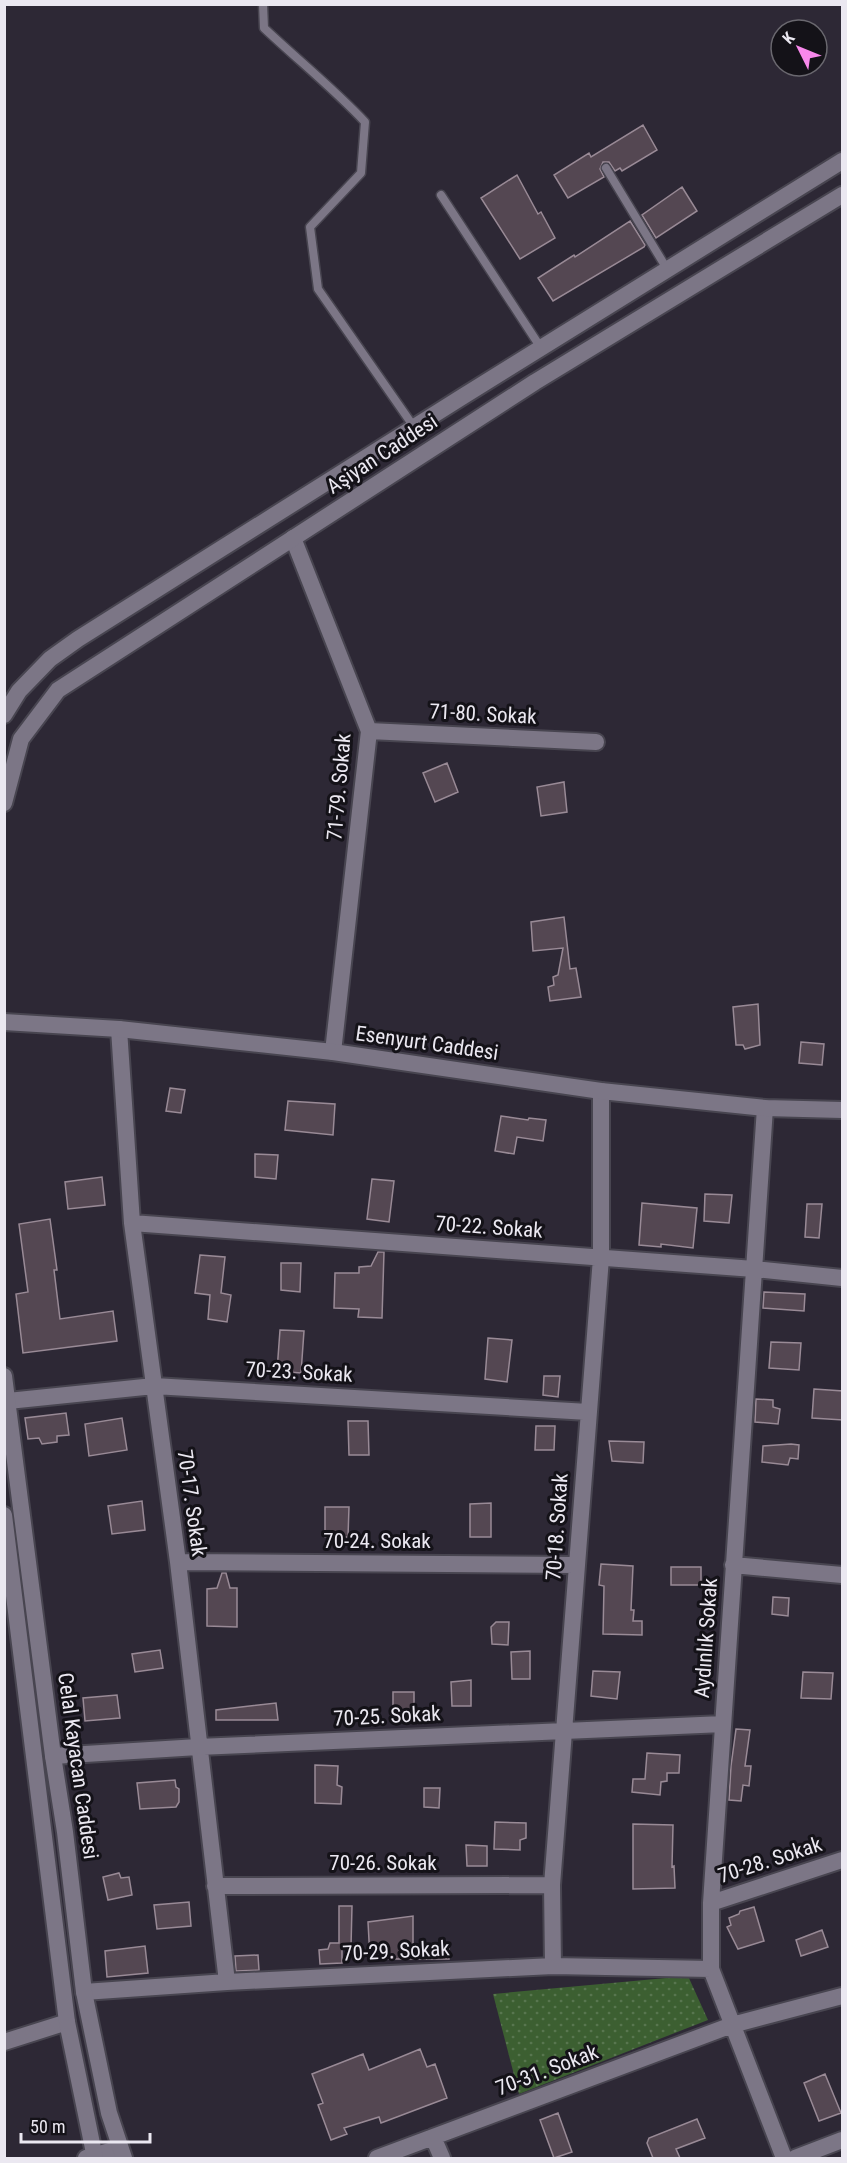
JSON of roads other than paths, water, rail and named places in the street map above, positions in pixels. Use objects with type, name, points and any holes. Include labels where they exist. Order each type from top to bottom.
[{"type":"street","name":"Aşiyan Caddesi","points":[[4,715],[19,691],[50,660],[78,639],[540,348],[843,161]]},
{"type":"street","name":"Aşiyan Caddesi","points":[[4,803],[21,739],[58,690],[535,382],[843,195]]},
{"type":"street","name":"71-79. Sokak","points":[[293,538],[369,731],[333,1052]]},
{"type":"street","name":"71-80. Sokak","points":[[369,731],[596,742]]},
{"type":"street","name":"Esenyurt Caddesi","points":[[4,1022],[119,1029],[333,1052],[601,1091],[765,1108],[843,1110]]},
{"type":"street","name":"70-17. Sokak","points":[[119,1029],[132,1223],[178,1562],[227,1982]]},
{"type":"street","name":"70-18. Sokak","points":[[553,1966],[552,1885],[601,1258],[601,1091]]},
{"type":"street","name":"Aydınlık Sokak","points":[[765,1108],[711,1903],[711,1970],[784,2158]]},
{"type":"street","name":"70-22. Sokak","points":[[132,1223],[754,1269],[843,1278]]},
{"type":"street","name":"Celal Kayacan Caddesi","points":[[4,1376],[84,1992],[109,2113],[122,2153]]},
{"type":"street","name":"70-23. Sokak","points":[[8,1401],[154,1386],[588,1412]]},
{"type":"street","name":"Celal Kayacan Caddesi","points":[[4,1515],[67,2022],[92,2158]]},
{"type":"street","name":"70-24. Sokak","points":[[178,1562],[576,1565]]},
{"type":"street","points":[[734,1564],[843,1575]]},
{"type":"street","name":"70-25. Sokak","points":[[53,1756],[198,1747],[723,1724]]},
{"type":"street","name":"70-28. Sokak","points":[[711,1903],[843,1860]]},
{"type":"street","name":"70-26. Sokak","points":[[215,1886],[552,1885]]},
{"type":"street","name":"70-29. Sokak","points":[[84,1992],[227,1982],[553,1966],[711,1970]]},
{"type":"street","name":"70-31. Sokak","points":[[377,2158],[732,2025],[843,1996]]},
{"type":"street","points":[[4,2042],[67,2022]]},
{"type":"street","points":[[433,2137],[442,2158]]},
{"type":"street","points":[[795,2158],[843,2140]]},
{"type":"street","points":[[92,2158],[122,2153]]},
{"type":"lane","points":[[263,4],[264,28],[340,96],[365,122],[361,173],[310,227],[318,289],[414,427]]},
{"type":"lane","points":[[606,168],[667,269]]},
{"type":"lane","points":[[441,195],[540,348]]}]
